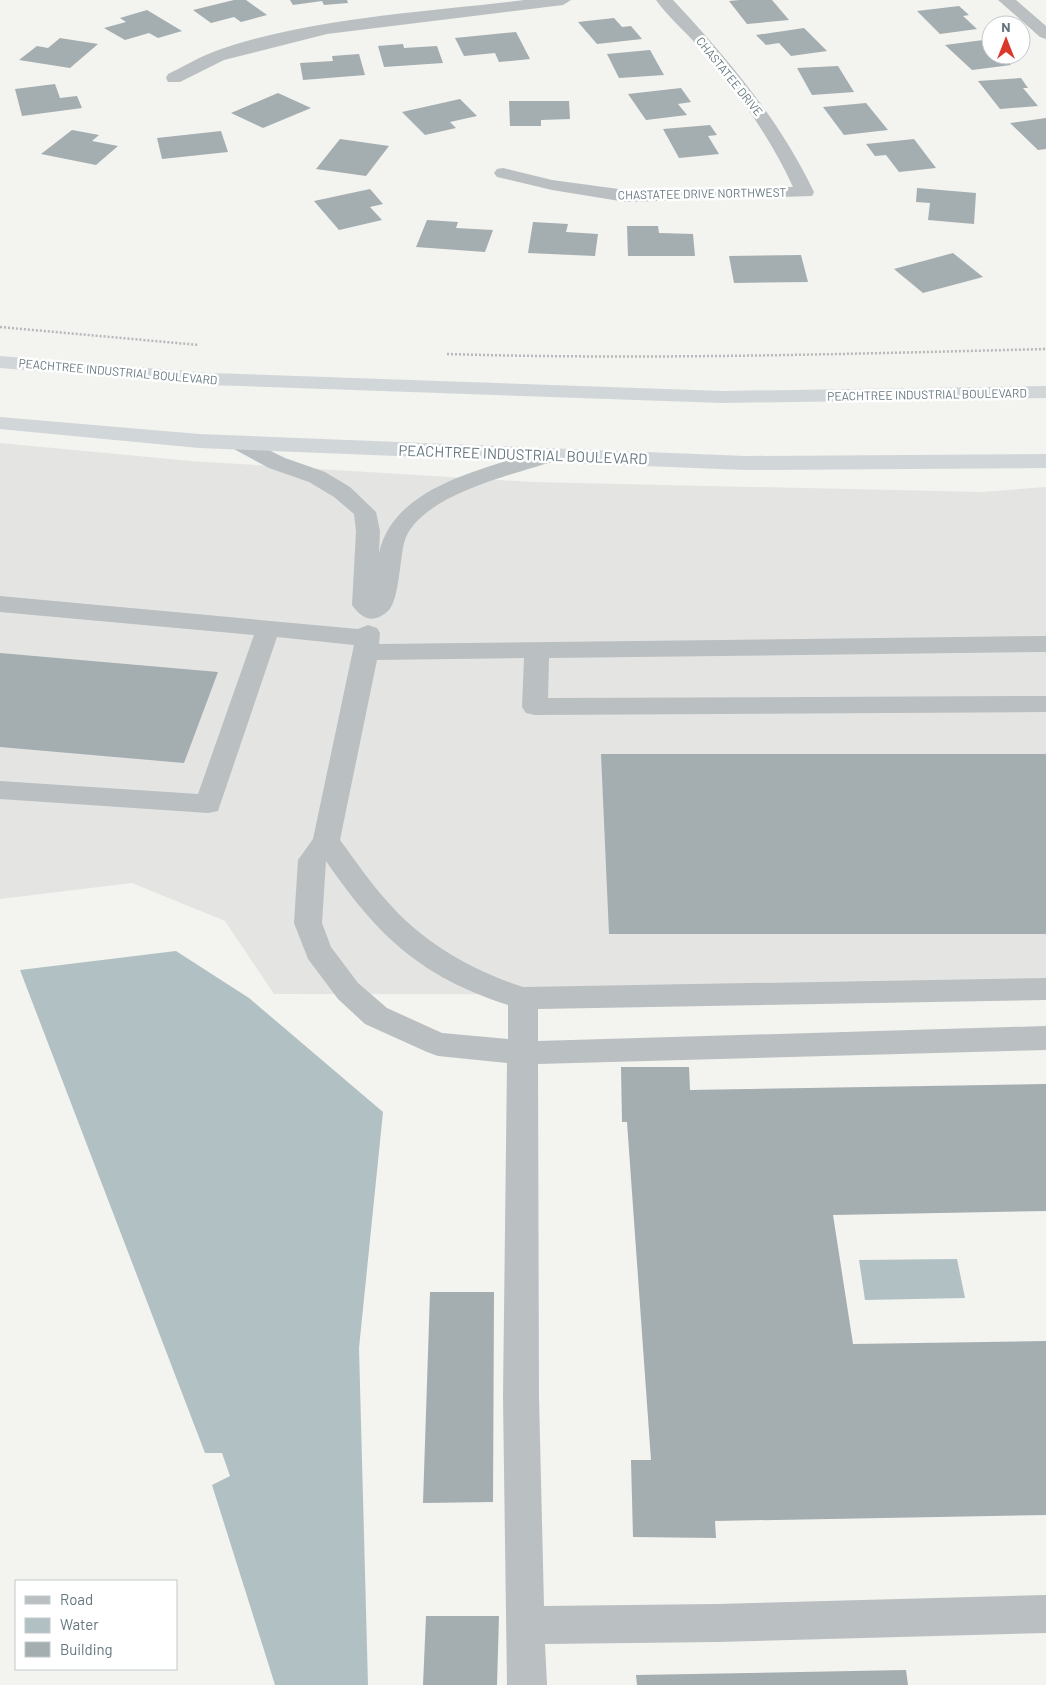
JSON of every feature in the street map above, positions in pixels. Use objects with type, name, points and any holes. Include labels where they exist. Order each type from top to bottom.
[{"type":"highway","name":"PEACHTREE INDUSTRIAL BOULEVARD","points":[[0,362],[210,379],[723,397],[1046,392]]},
{"type":"highway","name":"PEACHTREE INDUSTRIAL BOULEVARD","points":[[0,423],[240,443],[745,463],[1046,460]]},
{"type":"street","points":[[174,78],[218,56],[271,41],[327,29],[563,0]]},
{"type":"street","name":"CHASTATEE DRIVE","points":[[664,0],[703,42],[763,116],[789,158]]},
{"type":"street","points":[[1006,0],[1046,34]]},
{"type":"street","name":"CHASTATEE DRIVE NORTHWEST","points":[[503,173],[552,185],[626,196],[805,192],[789,158]]},
{"type":"street","points":[[240,443],[277,463],[317,477],[342,492],[365,512],[368,532],[364,605],[371,612]]},
{"type":"street","points":[[550,455],[456,486],[425,502],[396,532],[381,604],[371,612],[367,645],[326,841],[312,860],[308,923],[318,951],[348,991],[376,1016],[438,1044],[523,1052],[1046,1038]]},
{"type":"street","points":[[0,604],[268,629],[367,645],[537,650],[1046,644]]},
{"type":"street","points":[[0,790],[208,804],[268,629]]},
{"type":"street","points":[[537,650],[535,707],[1046,704]]},
{"type":"street","points":[[326,841],[348,868],[361,890],[396,929],[434,960],[490,988],[523,998],[1046,989]]},
{"type":"street","points":[[523,998],[521,1397],[526,1685]]},
{"type":"street","points":[[525,1625],[718,1623],[1046,1614]]},
{"type":"path","points":[[0,327],[203,345]]},
{"type":"path","points":[[439,354],[548,357],[831,355],[1046,349]]},
{"type":"shaded area","points":[[0,443],[191,461],[532,482],[982,492],[1046,487],[1046,995],[274,994],[225,921],[132,883],[0,899]]},
{"type":"water","points":[[176,951],[249,998],[383,1112],[359,1348],[368,1685],[275,1685],[212,1485],[230,1476],[222,1453],[205,1453],[20,970]]},
{"type":"water","points":[[957,1259],[965,1298],[865,1300],[859,1260]]},
{"type":"building","points":[[234,0],[246,0],[267,15],[241,22],[234,17],[211,23],[193,10]]},
{"type":"building","points":[[290,0],[347,0],[348,3],[324,5],[322,1],[293,5]]},
{"type":"building","points":[[772,0],[789,20],[747,24],[729,1]]},
{"type":"building","points":[[959,6],[969,15],[963,16],[977,29],[940,34],[917,11]]},
{"type":"building","points":[[147,10],[182,31],[158,38],[149,33],[125,40],[104,28],[126,22],[120,18]]},
{"type":"building","points":[[614,18],[622,27],[631,26],[642,39],[597,44],[578,22]]},
{"type":"building","points":[[804,28],[827,51],[791,56],[779,43],[766,45],[756,35]]},
{"type":"building","points":[[516,32],[530,59],[499,62],[495,53],[464,56],[455,38]]},
{"type":"building","points":[[60,38],[98,44],[70,68],[19,60],[37,46],[48,48]]},
{"type":"building","points":[[981,40],[981,65],[1011,65],[972,70],[945,45]]},
{"type":"building","points":[[403,44],[404,48],[437,46],[443,63],[384,67],[378,46]]},
{"type":"building","points":[[650,50],[664,75],[619,78],[607,54]]},
{"type":"building","points":[[359,54],[365,75],[303,80],[300,63],[333,61],[332,56]]},
{"type":"building","points":[[838,66],[854,92],[812,95],[797,68]]},
{"type":"building","points":[[1021,78],[1028,88],[1023,88],[1038,106],[1000,109],[978,81]]},
{"type":"building","points":[[55,84],[60,98],[77,96],[82,108],[22,116],[15,89]]},
{"type":"building","points":[[681,88],[691,102],[678,104],[687,115],[646,120],[628,94]]},
{"type":"building","points":[[278,93],[311,108],[263,128],[231,113]]},
{"type":"building","points":[[460,99],[477,116],[450,122],[456,128],[425,135],[402,112]]},
{"type":"building","points":[[509,101],[569,101],[570,119],[541,120],[541,126],[510,126]]},
{"type":"building","points":[[866,103],[888,130],[844,135],[823,107]]},
{"type":"building","points":[[1046,118],[1046,149],[1038,150],[1010,123]]},
{"type":"building","points":[[710,125],[717,135],[708,136],[719,154],[679,158],[663,129]]},
{"type":"building","points":[[72,130],[99,135],[92,141],[118,146],[96,165],[41,154]]},
{"type":"building","points":[[221,131],[228,152],[162,159],[157,138]]},
{"type":"building","points":[[340,139],[389,146],[366,176],[316,169]]},
{"type":"building","points":[[914,139],[936,168],[899,172],[886,155],[875,156],[866,144]]},
{"type":"building","points":[[917,188],[976,193],[974,224],[928,220],[930,203],[916,202]]},
{"type":"building","points":[[370,189],[383,204],[370,207],[382,220],[339,230],[314,201]]},
{"type":"building","points":[[427,220],[458,222],[456,228],[493,230],[485,252],[416,247]]},
{"type":"building","points":[[533,222],[568,224],[566,232],[598,234],[595,256],[528,253]]},
{"type":"building","points":[[627,226],[658,226],[659,233],[693,234],[695,256],[628,256]]},
{"type":"building","points":[[953,253],[983,277],[923,293],[894,269]]},
{"type":"building","points":[[801,255],[808,282],[734,283],[729,256]]},
{"type":"building","points":[[0,653],[218,672],[184,763],[0,747]]},
{"type":"building","points":[[601,754],[1046,754],[1046,934],[609,934]]},
{"type":"building","points":[[621,1067],[689,1067],[690,1090],[1046,1084],[1046,1211],[833,1215],[853,1344],[1046,1341],[1046,1515],[715,1521],[716,1538],[633,1537],[631,1460],[651,1460],[627,1122],[622,1122]]},
{"type":"building","points":[[430,1292],[494,1292],[493,1502],[423,1503]]},
{"type":"building","points":[[426,1616],[499,1616],[497,1685],[423,1685]]},
{"type":"building","points":[[906,1670],[908,1685],[637,1685],[636,1675]]}]
